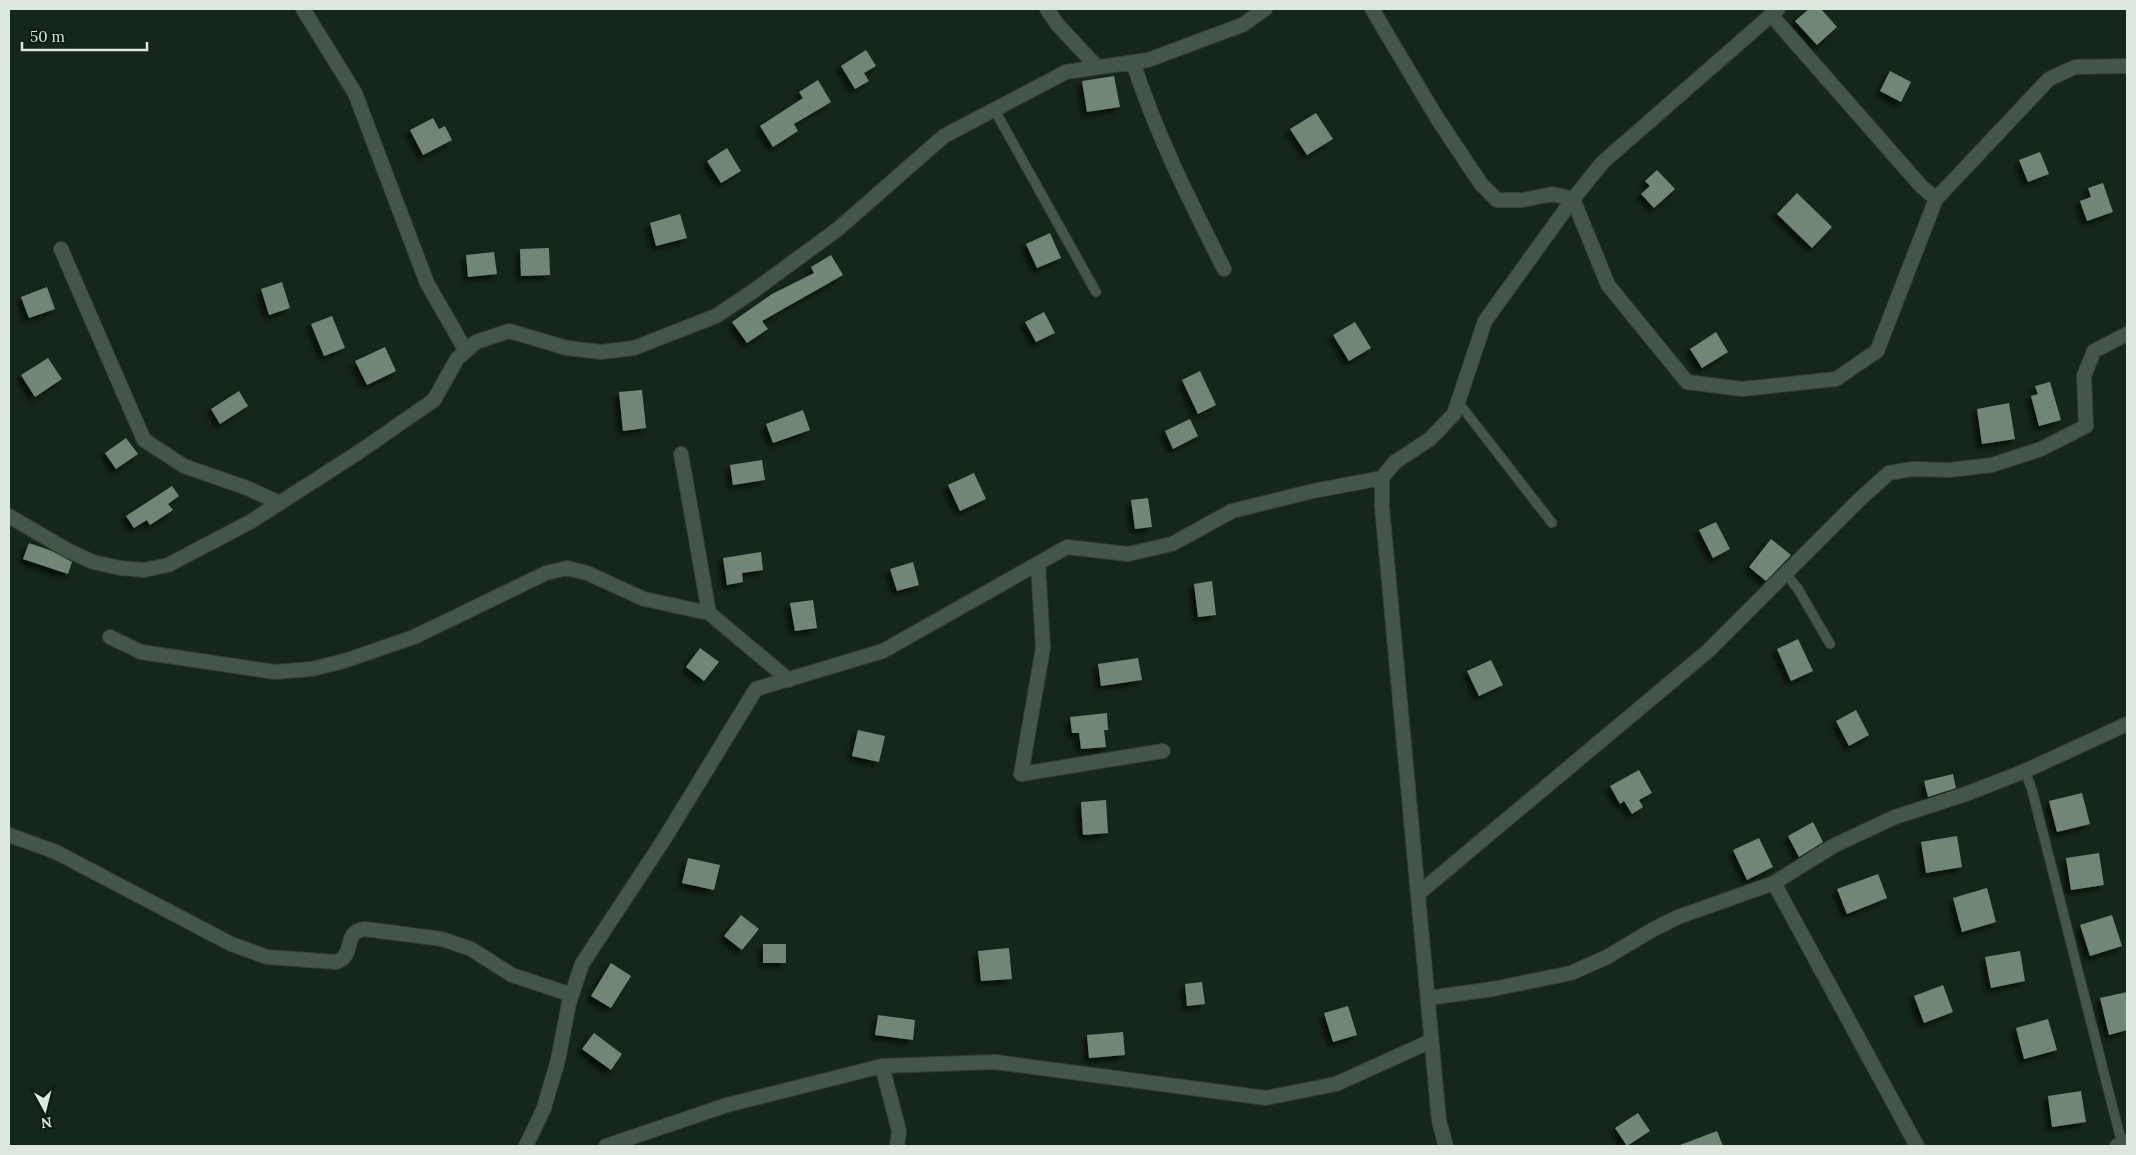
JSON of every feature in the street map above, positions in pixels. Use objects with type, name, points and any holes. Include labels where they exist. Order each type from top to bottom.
[{"type":"street","points":[[304,9],[355,93],[427,282],[466,351]]},
{"type":"street","points":[[1046,9],[1057,24],[1097,67]]},
{"type":"street","points":[[9,516],[67,550],[93,562],[120,568],[144,570],[168,566],[201,550],[280,502],[359,452],[434,400],[457,359],[476,342],[510,331],[568,348],[601,352],[634,348],[716,316],[838,229],[944,136],[1066,72],[1148,60],[1242,25],[1265,9]]},
{"type":"street","points":[[1372,9],[1437,118],[1481,184],[1497,200],[1522,200],[1552,194],[1573,198]]},
{"type":"street","points":[[526,1146],[544,1108],[556,1070],[572,995],[582,964],[663,841],[756,689],[882,652],[1067,548],[1128,554],[1172,544],[1232,511],[1382,478],[1395,462],[1430,439],[1454,414],[1485,321],[1573,198],[1603,162],[1775,12],[1921,186],[1936,199]]},
{"type":"street","points":[[1133,62],[1144,97],[1175,172],[1224,269]]},
{"type":"street","points":[[1573,198],[1608,285],[1687,382],[1742,389],[1836,379],[1877,351],[1936,199],[2049,79],[2075,67],[2127,66]]},
{"type":"street","points":[[61,249],[144,440],[184,466],[280,502]]},
{"type":"street","points":[[1419,893],[1708,651],[1858,500],[1889,473],[1912,470],[1949,470],[1992,465],[2041,449],[2086,426],[2084,376],[2094,350],[2127,334]]},
{"type":"street","points":[[680,454],[709,613]]},
{"type":"street","points":[[1382,478],[1383,517],[1419,893],[1431,1042],[1439,1121],[1446,1146]]},
{"type":"street","points":[[1038,563],[1042,648],[1021,774],[1163,751]]},
{"type":"street","points":[[110,638],[141,652],[275,672],[312,669],[344,661],[414,636],[546,572],[567,568],[587,573],[644,599],[709,613],[789,680]]},
{"type":"street","points":[[1428,998],[1493,990],[1571,974],[1607,957],[1652,930],[1678,918],[1774,882],[1833,846],[1895,817],[1966,794],[2025,771],[2127,724]]},
{"type":"street","points":[[9,835],[56,852],[231,944],[267,957],[336,962],[348,954],[351,935],[356,931],[365,929],[374,930],[442,939],[471,949],[512,974],[572,995]]},
{"type":"street","points":[[1774,882],[1917,1146]]},
{"type":"street","points":[[606,1146],[727,1105],[882,1066],[995,1062],[1266,1098],[1336,1084],[1431,1042]]},
{"type":"street","points":[[882,1066],[900,1131],[897,1146]]},
{"type":"lane","points":[[994,109],[1096,292]]},
{"type":"lane","points":[[1458,402],[1552,523]]},
{"type":"lane","points":[[1786,574],[1798,589],[1830,644]]},
{"type":"lane","points":[[2025,771],[2032,790],[2122,1144]]},
{"type":"building","points":[[1809,9],[1821,9],[1837,27],[1817,45],[1795,21]]},
{"type":"building","points":[[866,50],[876,66],[864,73],[869,81],[855,89],[841,66]]},
{"type":"building","points":[[1890,71],[1911,82],[1901,102],[1880,91]]},
{"type":"building","points":[[1114,76],[1120,107],[1087,112],[1082,81]]},
{"type":"building","points":[[818,80],[831,102],[794,124],[798,131],[773,147],[760,126],[803,98],[799,92]]},
{"type":"building","points":[[1316,113],[1333,139],[1307,155],[1290,129]]},
{"type":"building","points":[[433,118],[439,129],[445,126],[452,140],[423,155],[410,130]]},
{"type":"building","points":[[727,148],[741,171],[721,183],[707,161]]},
{"type":"building","points":[[2040,152],[2049,174],[2028,182],[2019,160]]},
{"type":"building","points":[[1657,170],[1675,189],[1654,208],[1641,194],[1650,186],[1645,181]]},
{"type":"building","points":[[2103,183],[2113,212],[2087,221],[2080,201],[2091,197],[2088,188]]},
{"type":"building","points":[[1797,193],[1832,227],[1812,248],[1777,214]]},
{"type":"building","points":[[680,214],[687,238],[656,246],[650,223]]},
{"type":"building","points":[[1050,233],[1061,258],[1037,268],[1026,244]]},
{"type":"building","points":[[549,248],[550,275],[521,276],[520,249]]},
{"type":"building","points":[[494,252],[497,274],[468,277],[466,255]]},
{"type":"building","points":[[831,255],[843,275],[762,321],[768,329],[747,343],[732,322],[772,294],[814,273],[811,267]]},
{"type":"building","points":[[282,282],[290,308],[269,315],[261,289]]},
{"type":"building","points":[[47,287],[55,309],[29,318],[21,297]]},
{"type":"building","points":[[1044,312],[1055,333],[1036,342],[1025,322]]},
{"type":"building","points":[[332,316],[345,348],[324,356],[311,324]]},
{"type":"building","points":[[1355,322],[1371,348],[1349,361],[1333,335]]},
{"type":"building","points":[[1716,332],[1728,352],[1702,368],[1690,349]]},
{"type":"building","points":[[385,347],[396,371],[367,385],[355,361]]},
{"type":"building","points":[[48,358],[62,379],[35,397],[21,375]]},
{"type":"building","points":[[1200,371],[1216,405],[1198,414],[1182,380]]},
{"type":"building","points":[[2050,382],[2061,420],[2039,426],[2031,396],[2038,394],[2035,386]]},
{"type":"building","points":[[642,390],[646,428],[623,431],[619,392]]},
{"type":"building","points":[[239,391],[248,406],[220,424],[211,409]]},
{"type":"building","points":[[2009,403],[2015,439],[1982,444],[1977,409]]},
{"type":"building","points":[[803,410],[810,430],[773,443],[766,424]]},
{"type":"building","points":[[1190,419],[1198,436],[1173,449],[1165,431]]},
{"type":"building","points":[[126,438],[138,454],[116,469],[105,453]]},
{"type":"building","points":[[762,460],[765,480],[733,485],[730,465]]},
{"type":"building","points":[[974,473],[986,499],[960,511],[948,485]]},
{"type":"building","points":[[172,486],[179,496],[168,504],[173,510],[150,525],[147,520],[134,528],[126,516]]},
{"type":"building","points":[[1148,498],[1152,527],[1135,529],[1131,500]]},
{"type":"building","points":[[1716,522],[1730,549],[1713,558],[1699,530]]},
{"type":"building","points":[[1771,539],[1791,555],[1766,581],[1749,567]]},
{"type":"building","points":[[29,543],[52,551],[72,562],[68,574],[23,559]]},
{"type":"building","points":[[761,552],[763,570],[742,573],[743,582],[727,585],[723,558]]},
{"type":"building","points":[[913,562],[919,585],[897,591],[890,569]]},
{"type":"building","points":[[1212,581],[1216,615],[1198,617],[1194,584]]},
{"type":"building","points":[[813,600],[817,628],[795,631],[790,603]]},
{"type":"building","points":[[1798,639],[1813,671],[1791,681],[1777,649]]},
{"type":"building","points":[[700,648],[719,662],[704,681],[686,667]]},
{"type":"building","points":[[1138,658],[1142,680],[1101,686],[1098,664]]},
{"type":"building","points":[[1491,660],[1503,685],[1479,696],[1467,671]]},
{"type":"building","points":[[1856,710],[1869,735],[1849,746],[1836,721]]},
{"type":"building","points":[[1107,713],[1108,730],[1104,730],[1106,747],[1081,749],[1079,733],[1072,733],[1070,717]]},
{"type":"building","points":[[858,730],[885,736],[879,762],[852,756]]},
{"type":"building","points":[[1639,770],[1652,793],[1639,800],[1643,807],[1632,814],[1624,801],[1620,804],[1610,786]]},
{"type":"building","points":[[1953,774],[1956,788],[1928,797],[1924,781]]},
{"type":"building","points":[[2082,793],[2090,824],[2057,832],[2049,801]]},
{"type":"building","points":[[1106,800],[1108,833],[1083,835],[1081,802]]},
{"type":"building","points":[[1813,822],[1823,842],[1799,857],[1788,836]]},
{"type":"building","points":[[1957,836],[1962,867],[1926,873],[1921,842]]},
{"type":"building","points":[[1759,838],[1773,867],[1747,880],[1733,850]]},
{"type":"building","points":[[2099,853],[2104,885],[2071,890],[2066,858]]},
{"type":"building","points":[[688,858],[720,865],[714,890],[682,883]]},
{"type":"building","points":[[1878,874],[1887,898],[1847,914],[1837,889]]},
{"type":"building","points":[[1987,888],[1996,922],[1962,932],[1953,898]]},
{"type":"building","points":[[741,915],[759,929],[742,950],[724,936]]},
{"type":"building","points":[[2112,915],[2122,946],[2090,956],[2080,925]]},
{"type":"building","points":[[763,944],[786,944],[786,963],[763,963]]},
{"type":"building","points":[[1009,948],[1012,979],[981,981],[978,951]]},
{"type":"building","points":[[2020,951],[2025,981],[1991,988],[1985,957]]},
{"type":"building","points":[[611,963],[631,976],[611,1008],[591,996]]},
{"type":"building","points":[[1202,982],[1205,1004],[1187,1006],[1185,984]]},
{"type":"building","points":[[1943,985],[1953,1012],[1924,1023],[1914,996]]},
{"type":"building","points":[[2127,992],[2127,1030],[2109,1035],[2100,998]]},
{"type":"building","points":[[1348,1006],[1357,1035],[1333,1042],[1324,1013]]},
{"type":"building","points":[[878,1015],[915,1020],[913,1040],[875,1035]]},
{"type":"building","points":[[2048,1019],[2057,1050],[2024,1059],[2016,1028]]},
{"type":"building","points":[[1123,1032],[1125,1055],[1089,1058],[1087,1035]]},
{"type":"building","points":[[594,1033],[622,1054],[611,1070],[582,1049]]},
{"type":"building","points":[[2081,1091],[2086,1122],[2052,1127],[2048,1096]]},
{"type":"building","points":[[1638,1113],[1650,1131],[1627,1146],[1615,1128]]},
{"type":"building","points":[[1717,1131],[1723,1146],[1680,1146],[1680,1145]]}]
